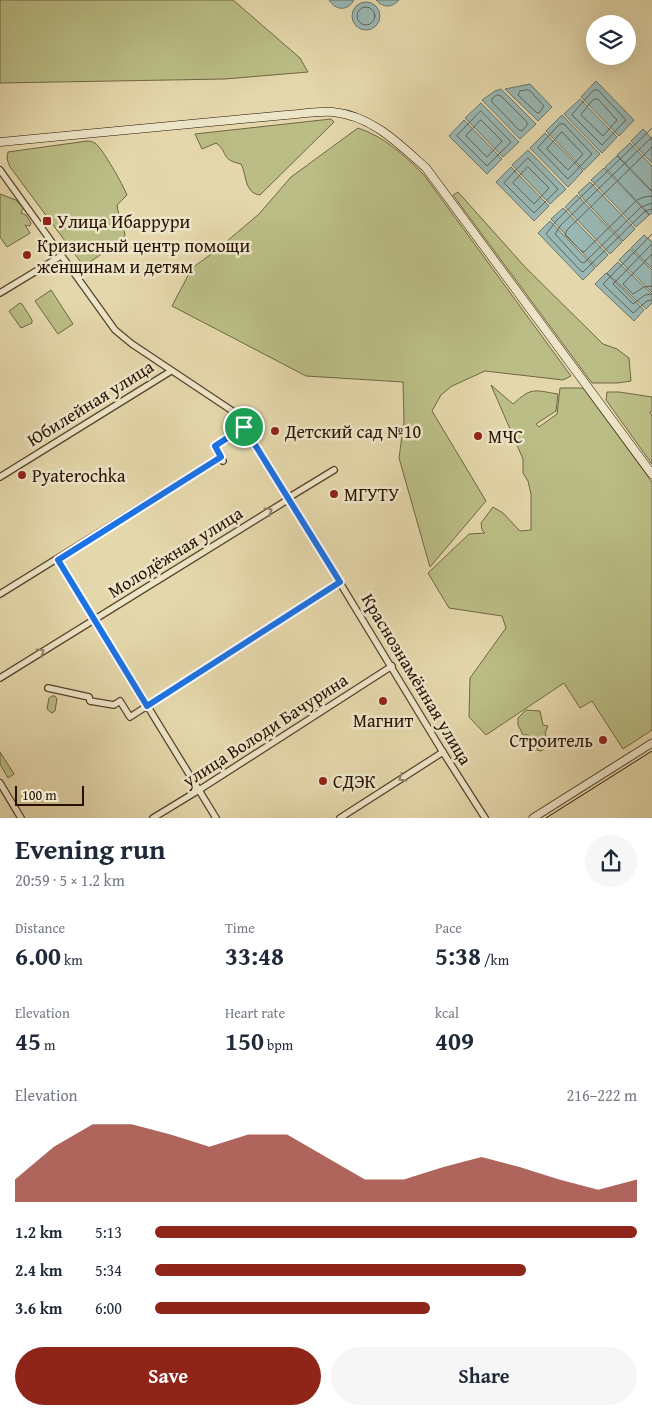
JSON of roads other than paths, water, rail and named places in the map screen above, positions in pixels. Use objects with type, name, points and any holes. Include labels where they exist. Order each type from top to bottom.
[{"type":"main road","points":[[0,142],[333,112],[368,121],[391,136],[426,168],[652,474]]},
{"type":"street","name":"Краснознамённая улица","points":[[0,170],[115,330],[170,371],[230,409],[244,427],[443,752],[486,818]]},
{"type":"street","points":[[0,293],[61,256]]},
{"type":"street","name":"Юбилейная улица","points":[[0,477],[170,371]]},
{"type":"street","points":[[0,594],[222,459],[215,446],[244,427]]},
{"type":"street","name":"Молодёжная улица","points":[[0,678],[334,470]]},
{"type":"street","points":[[58,560],[216,818]]},
{"type":"street","points":[[48,688],[89,697],[90,701],[114,705],[120,701],[130,716],[340,582]]},
{"type":"street","name":"улица Володи Бачурина","points":[[153,818],[392,666]]},
{"type":"street","points":[[534,818],[652,743]]},
{"type":"street","points":[[340,818],[443,752]]},
{"type":"street","points":[[0,784],[21,818]]},
{"type":"water","points":[[329,0],[354,0],[345,8],[338,8]]},
{"type":"water","points":[[376,0],[399,0],[388,6]]},
{"type":"water","points":[[366,2],[376,6],[380,16],[376,26],[366,30],[356,26],[352,16],[356,6]]},
{"type":"water","points":[[596,81],[634,120],[619,136],[581,97]]},
{"type":"water","points":[[530,84],[552,107],[538,121],[505,89]]},
{"type":"water","points":[[501,89],[536,124],[520,139],[482,100]]},
{"type":"water","points":[[580,99],[617,137],[602,153],[564,114]]},
{"type":"water","points":[[481,103],[519,142],[503,157],[465,118]]},
{"type":"water","points":[[562,115],[600,154],[584,170],[546,131]]},
{"type":"water","points":[[464,120],[502,159],[487,174],[449,136]]},
{"type":"water","points":[[643,129],[652,139],[652,163],[631,141]]},
{"type":"water","points":[[545,133],[583,171],[568,187],[530,148]]},
{"type":"water","points":[[630,143],[652,166],[652,191],[617,155]]},
{"type":"water","points":[[528,150],[566,189],[550,204],[512,165]]},
{"type":"water","points":[[617,156],[652,192],[652,213],[650,215],[605,167]]},
{"type":"water","points":[[511,167],[549,206],[534,221],[496,182]]},
{"type":"water","points":[[604,168],[649,215],[636,227],[591,180]]},
{"type":"water","points":[[590,182],[635,229],[623,241],[578,193]]},
{"type":"water","points":[[577,195],[622,242],[610,254],[565,207]]},
{"type":"water","points":[[563,208],[608,255],[596,267],[551,219]]},
{"type":"water","points":[[550,221],[595,268],[583,280],[538,233]]},
{"type":"water","points":[[644,235],[652,242],[652,268],[631,248]]},
{"type":"water","points":[[630,249],[652,270],[652,292],[619,260]]},
{"type":"water","points":[[618,262],[652,294],[652,303],[646,309],[607,273]]},
{"type":"water","points":[[606,273],[644,310],[634,321],[595,284]]},
{"type":"tram line","points":[[546,818],[652,751]]},
{"type":"place","name":"Улица Ибаррури","points":[[47,221]]},
{"type":"place","name":"Кризисный центр помощи женщинам и детям","points":[[27,255]]},
{"type":"place","name":"Детский сад №10","points":[[275,431]]},
{"type":"place","name":"МЧС","points":[[478,436]]},
{"type":"place","name":"Pyaterochka","points":[[22,475]]},
{"type":"place","name":"МГУТУ","points":[[334,494]]},
{"type":"place","name":"Магнит","points":[[383,701]]},
{"type":"place","name":"Строитель","points":[[603,740]]},
{"type":"place","name":"СДЭК","points":[[323,781]]}]
